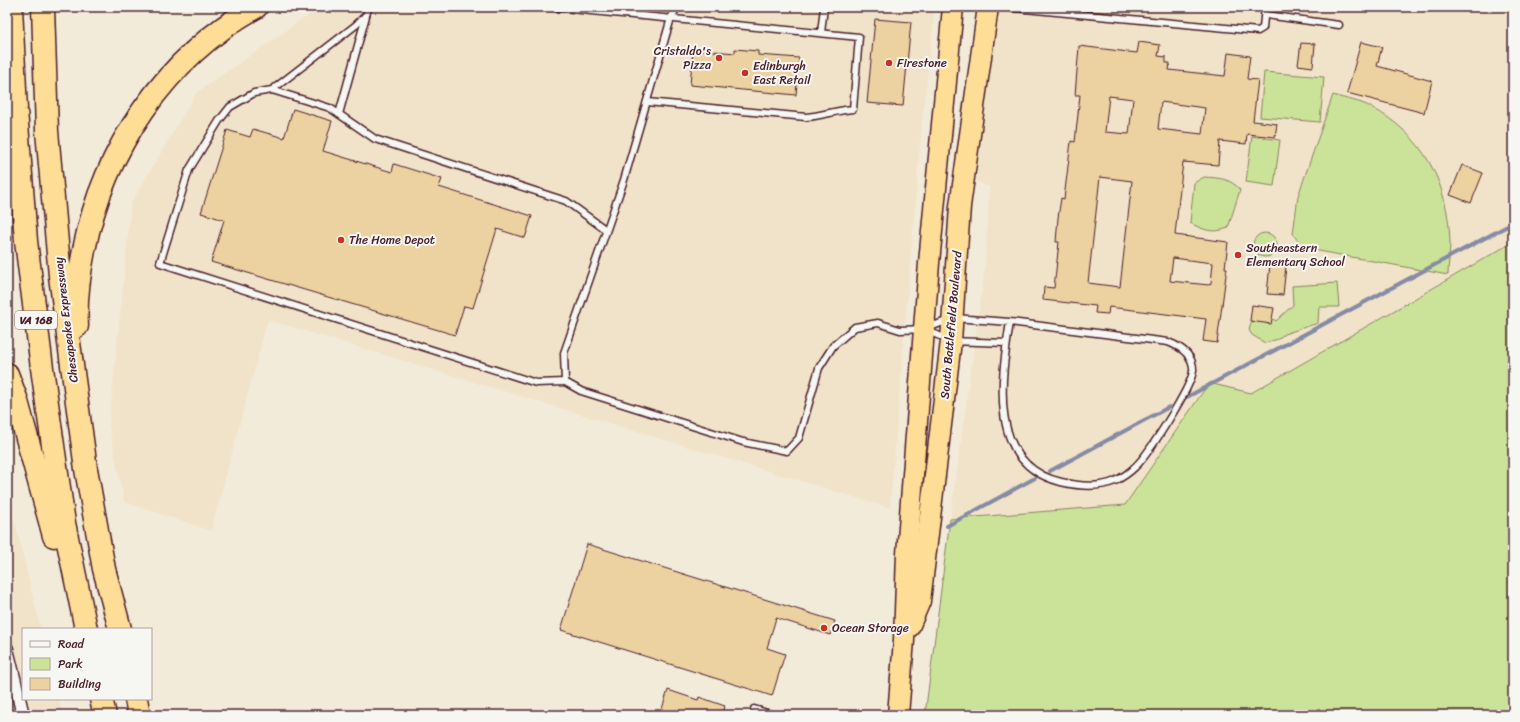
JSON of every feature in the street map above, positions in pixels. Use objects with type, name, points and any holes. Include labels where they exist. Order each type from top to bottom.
[{"type":"highway","name":"VA 168","points":[[12,7],[16,110],[26,241],[64,523],[86,628]]},
{"type":"highway","name":"Chesapeake Expressway","points":[[43,7],[47,131],[60,276],[86,469],[104,569],[120,628]]},
{"type":"highway","points":[[86,469],[76,312],[80,272],[88,233],[102,187],[129,131],[145,106],[170,76],[197,48],[235,20],[256,7]]},
{"type":"highway","name":"South Battlefield Boulevard","points":[[898,715],[904,640],[907,554],[953,7]]},
{"type":"highway","name":"South Battlefield Boulevard","points":[[904,640],[920,601],[954,318],[960,206],[988,7]]},
{"type":"highway","points":[[7,374],[16,398],[39,480],[51,525],[69,608],[77,628]]},
{"type":"highway","points":[[101,700],[105,715]]},
{"type":"highway","points":[[136,700],[139,715]]},
{"type":"street","points":[[7,649],[23,715]]},
{"type":"lane","points":[[339,114],[369,7]]},
{"type":"lane","points":[[550,7],[859,37],[853,109],[806,117],[647,102]]},
{"type":"lane","points":[[670,7],[671,18]]},
{"type":"lane","points":[[565,382],[564,353],[624,180],[671,18],[677,7]]},
{"type":"lane","points":[[821,33],[824,7]]},
{"type":"lane","points":[[1003,7],[1044,9],[1258,31],[1263,28],[1266,7]]},
{"type":"lane","points":[[272,90],[366,15]]},
{"type":"lane","points":[[1266,15],[1339,25]]},
{"type":"lane","points":[[606,230],[566,201],[375,139],[330,108],[272,90],[254,92],[230,107],[219,121],[189,170],[160,263],[536,383],[565,382],[582,391],[743,442],[787,451],[798,438],[819,368],[833,346],[855,327],[878,323],[900,330],[925,329],[954,318],[1010,322],[1168,342],[1180,346],[1190,357],[1193,371],[1189,384],[1154,443],[1135,468],[1115,481],[1090,486],[1054,481],[1038,473],[1025,463],[1006,432],[1002,413],[1006,343],[1010,322]]},
{"type":"lane","points":[[925,329],[951,341],[1006,343]]},
{"type":"lane","points":[[754,709],[774,715]]},
{"type":"shaded area","points":[[318,7],[935,7],[922,124],[890,508],[268,320],[211,531],[124,502],[109,425],[131,203],[196,93]]},
{"type":"shaded area","name":"Southeastern Elementary School","points":[[997,7],[1436,7],[1513,15],[1513,242],[1250,393],[1209,383],[1125,505],[950,519],[985,267],[989,187],[976,182]]},
{"type":"shaded area","points":[[7,490],[41,628],[22,628],[22,700],[59,700],[63,715],[7,715]]},
{"type":"green space","points":[[1264,72],[1324,77],[1320,122],[1260,117]]},
{"type":"green space","points":[[1333,95],[1367,105],[1390,119],[1419,147],[1430,163],[1444,200],[1448,220],[1450,242],[1448,275],[1303,248],[1293,234],[1298,196]]},
{"type":"green space","points":[[1252,136],[1280,140],[1274,186],[1246,182]]},
{"type":"green space","points":[[1204,177],[1219,178],[1228,181],[1233,183],[1240,190],[1228,228],[1213,231],[1200,228],[1190,223],[1194,183]]},
{"type":"green space","points":[[1260,233],[1270,233],[1277,240],[1277,250],[1270,257],[1260,257],[1253,250],[1253,240]]},
{"type":"green space","points":[[1513,242],[1513,715],[925,715],[950,519],[1125,505],[1209,383],[1251,393]]},
{"type":"green space","points":[[1337,283],[1339,307],[1319,307],[1318,323],[1284,334],[1278,339],[1265,343],[1252,335],[1249,330],[1252,320],[1268,316],[1276,321],[1293,305],[1292,286]]},
{"type":"building","name":"Firestone","points":[[875,19],[911,22],[903,106],[867,103]]},
{"type":"building","points":[[1139,42],[1160,45],[1158,56],[1166,57],[1166,63],[1170,63],[1169,70],[1225,76],[1228,53],[1250,56],[1247,79],[1258,80],[1253,121],[1277,124],[1275,137],[1247,134],[1246,144],[1220,141],[1218,165],[1183,162],[1175,235],[1228,242],[1225,268],[1227,268],[1217,343],[1203,341],[1206,319],[1109,307],[1108,314],[1095,313],[1096,306],[1043,300],[1044,287],[1054,288],[1059,242],[1056,242],[1058,218],[1061,198],[1064,199],[1071,141],[1075,142],[1080,95],[1075,95],[1079,46],[1137,53]],"holes":[[[1109,96],[1133,99],[1129,134],[1105,132]],[[1161,102],[1205,108],[1202,134],[1158,129]],[[1100,177],[1132,181],[1120,287],[1088,283]],[[1173,258],[1213,263],[1211,283],[1209,285],[1170,281]]]},
{"type":"building","points":[[1361,42],[1382,47],[1377,66],[1432,81],[1424,113],[1347,93]]},
{"type":"building","points":[[1301,43],[1315,44],[1313,67],[1298,65]]},
{"type":"building","name":"Edinburgh East Retail","points":[[693,49],[735,53],[735,49],[758,51],[758,55],[799,58],[796,95],[690,85]]},
{"type":"building","name":"The Home Depot","points":[[293,109],[332,121],[323,151],[392,172],[394,164],[442,179],[439,187],[532,216],[525,238],[497,229],[473,308],[464,306],[455,335],[211,262],[224,220],[201,213],[227,130],[250,137],[253,129],[284,138]]},
{"type":"building","points":[[1462,165],[1483,173],[1471,203],[1450,195]]},
{"type":"building","points":[[1270,264],[1286,266],[1283,295],[1267,294]]},
{"type":"building","points":[[1252,305],[1274,308],[1271,324],[1250,321]]},
{"type":"building","points":[[587,544],[835,621],[830,635],[776,618],[767,648],[785,654],[772,696],[561,630]]},
{"type":"building","points":[[668,690],[698,700],[699,697],[725,706],[722,715],[660,715]]},
{"type":"waterway","points":[[1187,397],[1513,223]]},
{"type":"waterway","points":[[1050,471],[1169,407]]},
{"type":"waterway","points":[[947,526],[1035,478]]},
{"type":"place","name":"Cristaldo's Pizza","points":[[719,58]]},
{"type":"place","name":"Firestone","points":[[889,63]]},
{"type":"place","name":"Edinburgh East Retail","points":[[745,73]]},
{"type":"place","name":"The Home Depot","points":[[341,240]]},
{"type":"place","name":"Southeastern Elementary School","points":[[1238,255]]},
{"type":"place","name":"Ocean Storage","points":[[824,628]]}]
